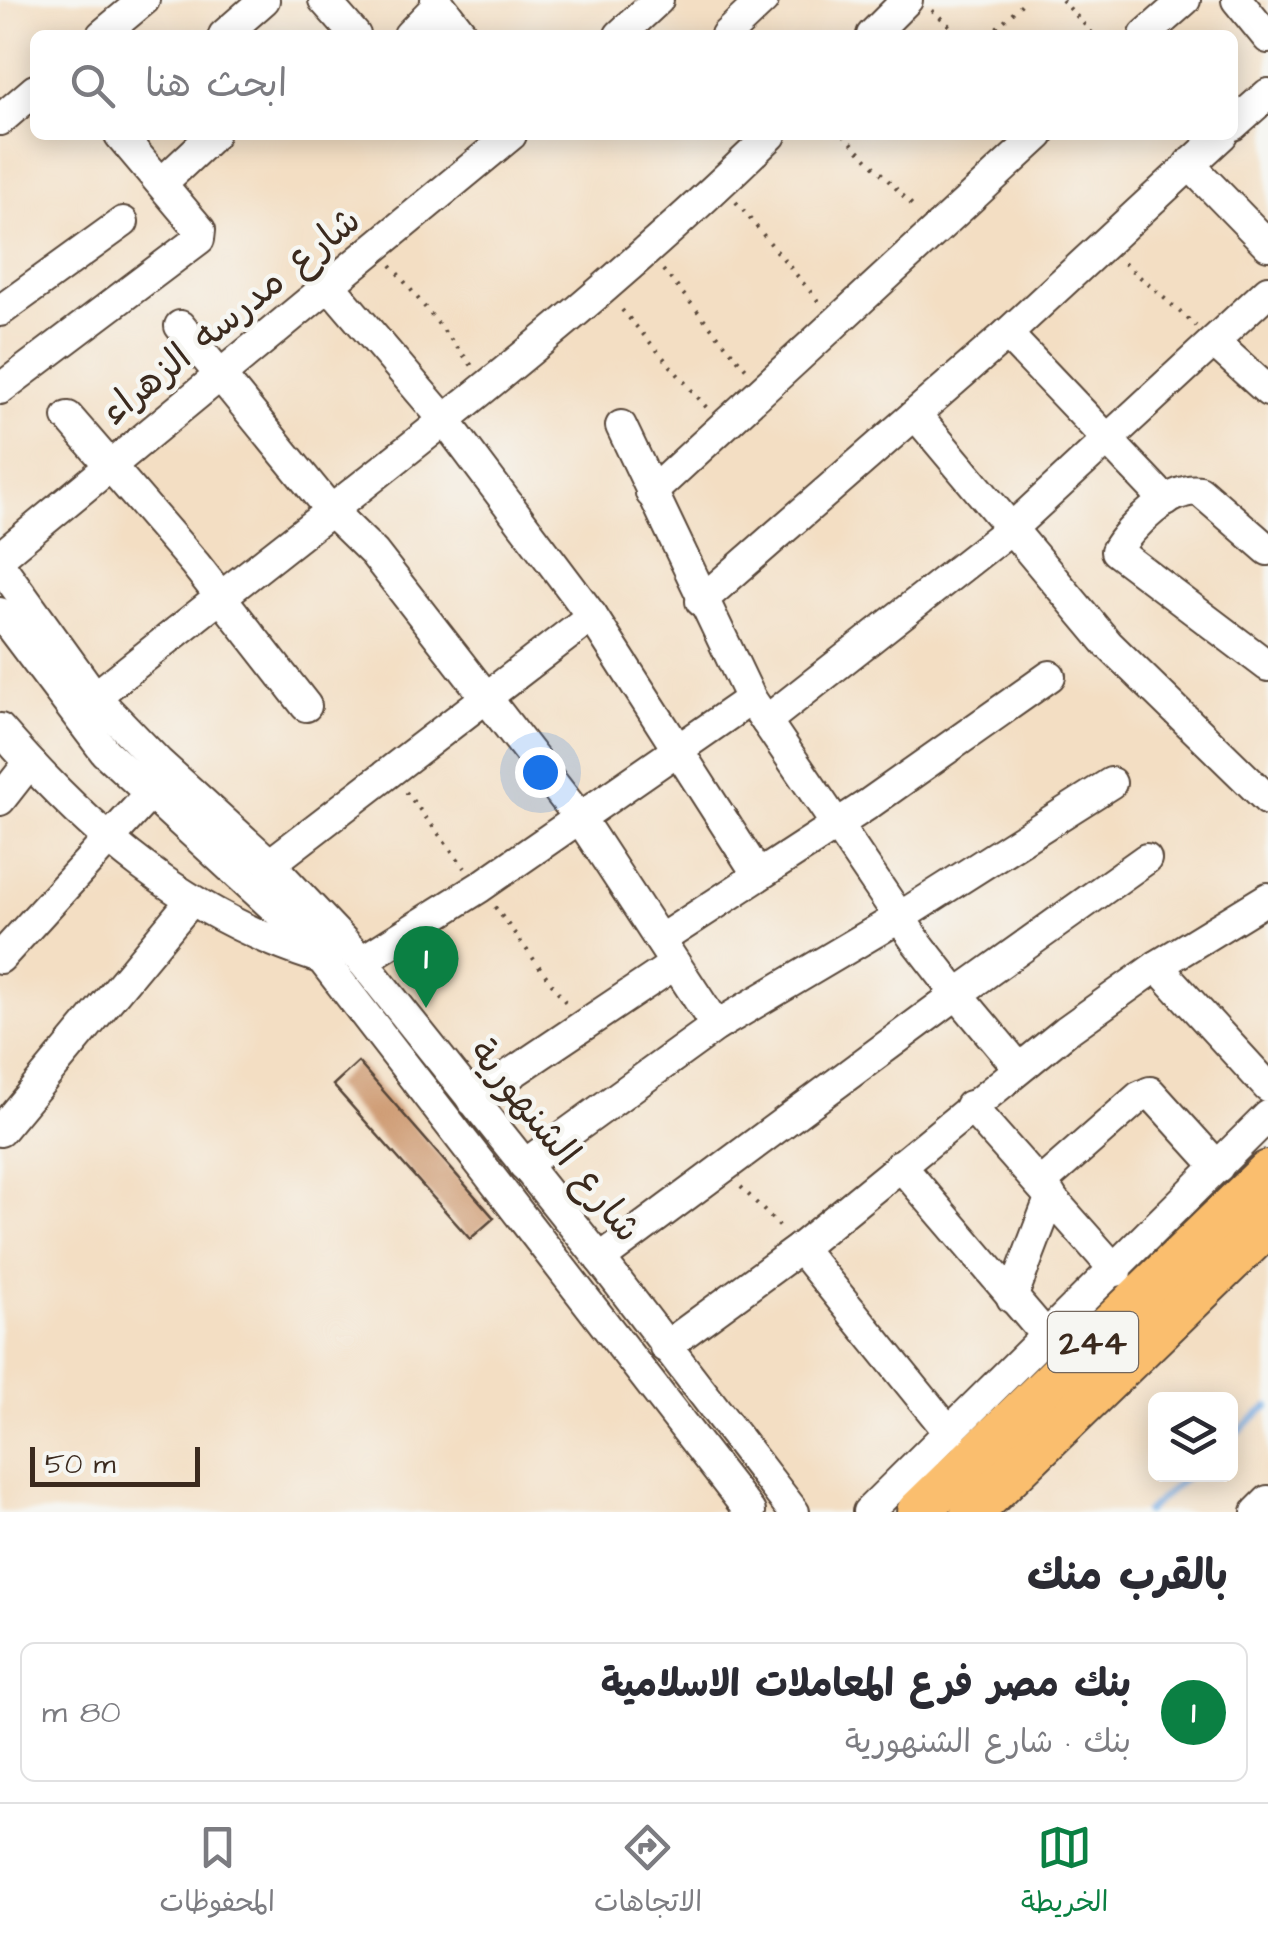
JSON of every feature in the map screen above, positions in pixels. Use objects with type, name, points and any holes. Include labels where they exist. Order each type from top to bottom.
[{"type":"highway","name":"244","points":[[918,1512],[1268,1172]]},
{"type":"highway","name":"244","points":[[979,1505],[1268,1225]]},
{"type":"highway","points":[[940,1512],[964,1499],[979,1505]]},
{"type":"street","points":[[108,30],[144,0]]},
{"type":"street","points":[[230,30],[264,0]]},
{"type":"street","points":[[624,19],[658,0]]},
{"type":"street","points":[[731,30],[762,0]]},
{"type":"street","points":[[877,30],[906,0]]},
{"type":"street","points":[[1151,30],[1185,0]]},
{"type":"street","points":[[1237,0],[1268,38]]},
{"type":"street","points":[[413,30],[437,2],[459,30]]},
{"type":"street","points":[[0,120],[30,94]]},
{"type":"street","points":[[1238,121],[1268,94]]},
{"type":"street","points":[[0,388],[199,239],[200,230],[125,140]]},
{"type":"street","points":[[163,182],[208,140]]},
{"type":"street","name":"شارع مدرسه الزهراء","points":[[0,557],[504,140]]},
{"type":"street","points":[[95,697],[447,423],[721,184],[766,140]]},
{"type":"street","points":[[651,493],[1033,140]]},
{"type":"street","points":[[701,600],[1008,334],[1216,140]]},
{"type":"street","points":[[1189,164],[1268,245]]},
{"type":"street","points":[[0,311],[124,222]]},
{"type":"street","points":[[330,286],[447,423],[592,616],[758,875]]},
{"type":"street","points":[[362,961],[677,748],[758,710],[1014,526],[1268,292]]},
{"type":"street","points":[[180,326],[332,512],[374,553],[579,816],[716,1026]]},
{"type":"street","points":[[1008,334],[1166,501]]},
{"type":"street","points":[[1214,342],[1268,390]]},
{"type":"street","points":[[916,415],[1014,526],[1108,644],[1268,800]]},
{"type":"street","points":[[68,417],[220,596],[306,706]]},
{"type":"street","points":[[622,426],[701,600],[758,710],[900,917],[1018,1067]]},
{"type":"street","points":[[1268,550],[1200,491],[1179,491],[1118,546],[1117,556],[1268,666]]},
{"type":"street","name":"شارع الشنهورية","points":[[0,566],[95,697],[158,762],[270,864],[362,961],[600,1258],[794,1512]]},
{"type":"street","name":"شارع الشنهورية","points":[[0,612],[104,752],[278,912],[322,959],[750,1512]]},
{"type":"street","points":[[270,864],[592,616]]},
{"type":"street","points":[[472,1100],[668,952],[758,875],[1050,676]]},
{"type":"street","points":[[0,729],[29,763],[110,839],[190,902],[260,939],[322,959]]},
{"type":"street","points":[[0,800],[29,763]]},
{"type":"street","points":[[524,1165],[716,1026],[900,917],[1111,783]]},
{"type":"street","points":[[0,958],[149,795]]},
{"type":"street","points":[[600,1258],[720,1166],[1146,860]]},
{"type":"street","points":[[665,1347],[800,1248],[1018,1067],[1157,966],[1268,898]]},
{"type":"street","points":[[0,1131],[190,902]]},
{"type":"street","points":[[1157,966],[1268,1087]]},
{"type":"street","points":[[1012,1298],[1045,1190],[1139,1097],[1150,1092],[1218,1167]]},
{"type":"street","points":[[970,1106],[1116,1271]]},
{"type":"street","points":[[868,1512],[1116,1271],[1268,1116]]},
{"type":"street","points":[[900,1165],[1048,1338]]},
{"type":"street","points":[[800,1248],[950,1433]]},
{"type":"street","points":[[1257,1512],[1268,1501]]},
{"type":"path","points":[[921,0],[954,30]]},
{"type":"path","points":[[994,30],[1026,0]]},
{"type":"path","points":[[1062,0],[1089,30]]},
{"type":"path","points":[[849,140],[935,229]]},
{"type":"path","points":[[721,184],[835,321]]},
{"type":"path","points":[[1103,246],[1214,342]]},
{"type":"path","points":[[376,248],[488,386]]},
{"type":"path","points":[[646,250],[763,389]]},
{"type":"path","points":[[602,288],[723,427]]},
{"type":"path","points":[[720,1166],[800,1248]]},
{"type":"building","points":[[358,1062],[494,1218],[470,1239],[333,1085]]},
{"type":"waterway","points":[[1238,1431],[1268,1406]]},
{"type":"waterway","points":[[1146,1512],[1180,1482]]},
{"type":"place","name":"بنك مصر فرع المعاملات الاسلامية","points":[[426,1008]]}]
